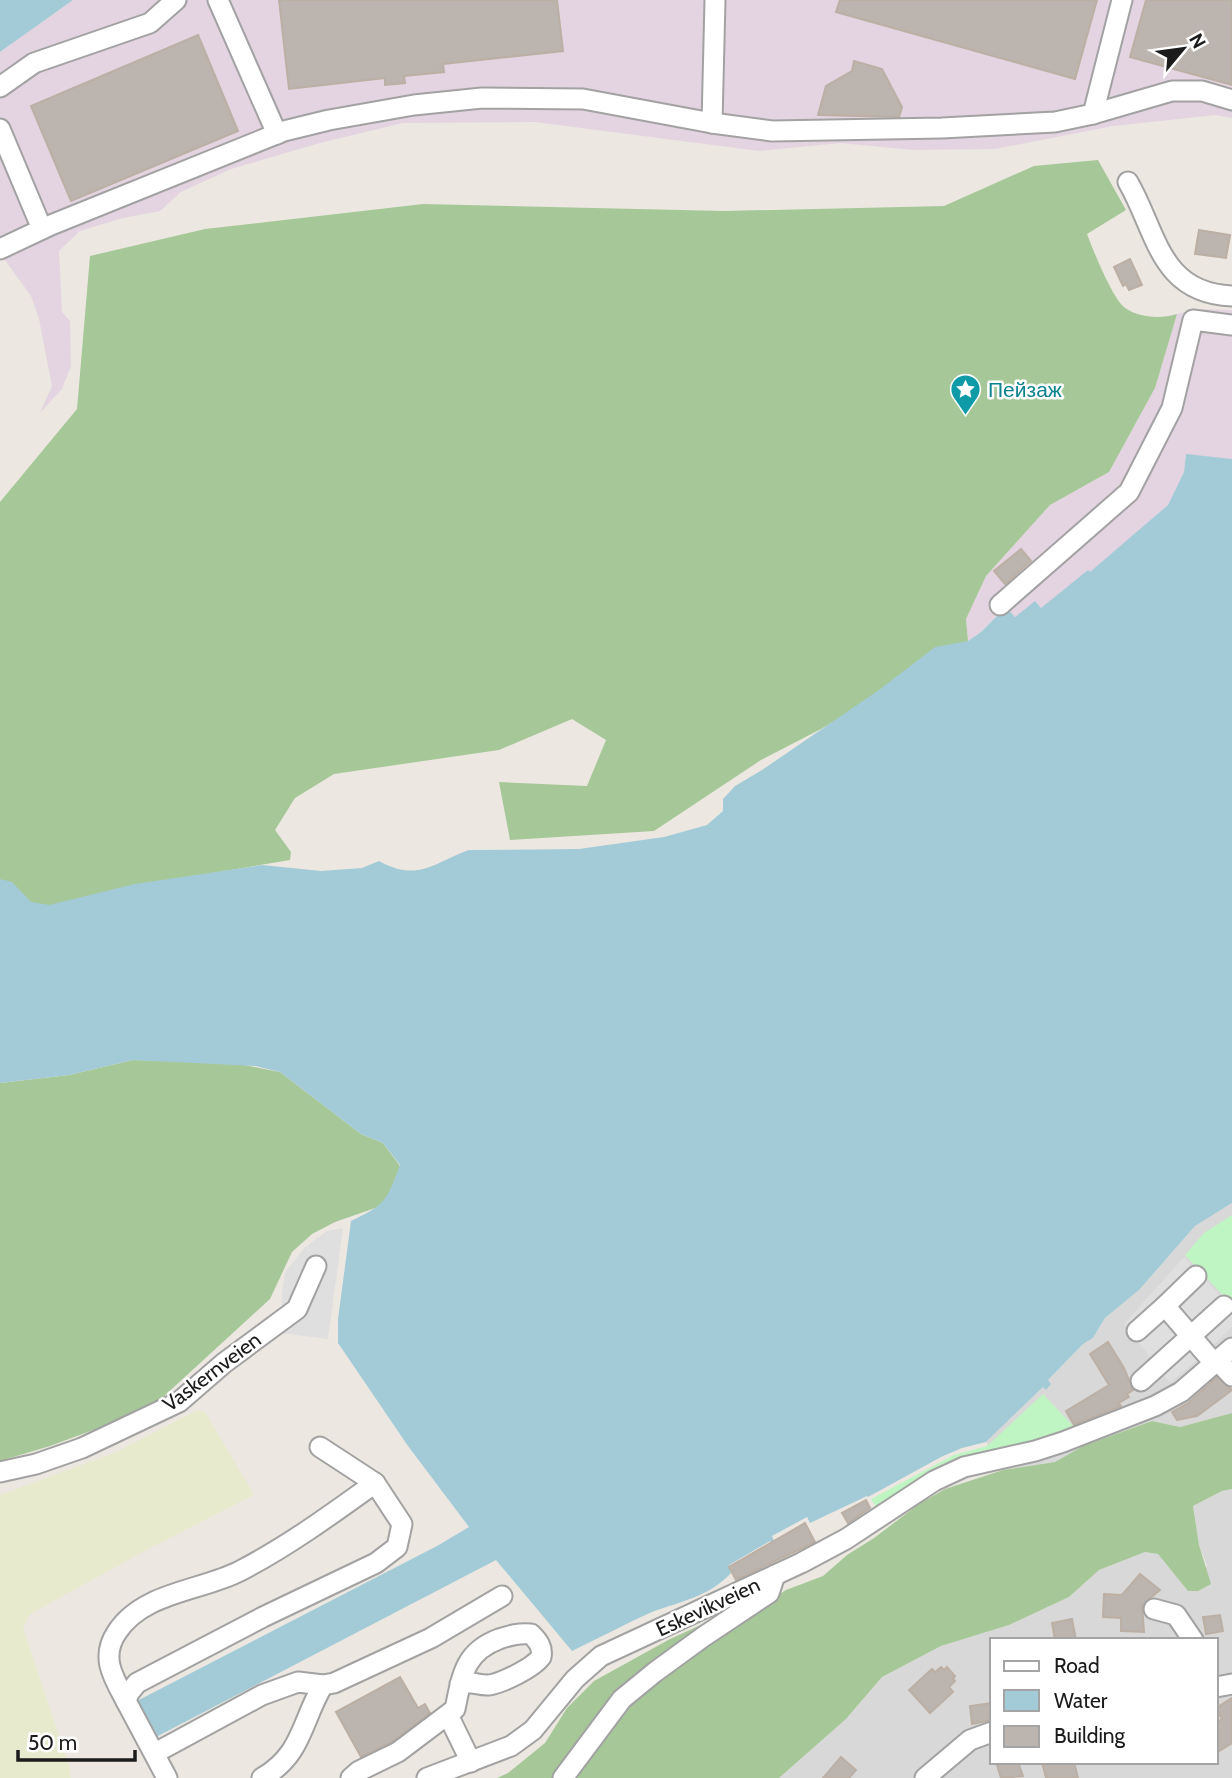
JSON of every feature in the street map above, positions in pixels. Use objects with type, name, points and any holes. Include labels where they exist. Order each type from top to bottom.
[{"type":"street","points":[[0,87],[34,63],[150,23],[176,0]]},
{"type":"street","points":[[218,0],[277,134]]},
{"type":"street","points":[[712,123],[715,0]]},
{"type":"street","points":[[1093,114],[1122,0]]},
{"type":"street","points":[[0,249],[42,229],[277,134],[329,120],[414,105],[506,97],[583,99],[712,123],[772,131],[942,128],[1055,122],[1171,91],[1202,91],[1232,100]]},
{"type":"street","points":[[0,129],[42,229]]},
{"type":"street","points":[[1128,182],[1139,200],[1160,254],[1172,271],[1203,291],[1232,296]]},
{"type":"street","points":[[1000,605],[1129,492],[1172,408],[1193,320],[1232,325]]},
{"type":"street","name":"Vaskernveien","points":[[0,1472],[36,1464],[82,1448],[179,1402],[225,1363],[297,1309],[316,1266]]},
{"type":"street","points":[[1138,1331],[1196,1276]]},
{"type":"street","points":[[1165,1306],[1191,1336],[1221,1357],[1232,1376]]},
{"type":"street","points":[[1141,1381],[1224,1306]]},
{"type":"street","name":"Eskevikveien","points":[[427,1778],[511,1746],[533,1730],[575,1679],[601,1657],[846,1539],[933,1481],[964,1467],[1063,1442],[1155,1406],[1181,1392],[1221,1357]]},
{"type":"street","points":[[126,1701],[137,1683],[263,1617],[376,1563],[397,1547],[402,1524],[375,1483],[320,1447]]},
{"type":"street","points":[[167,1778],[109,1669],[108,1652],[117,1632],[133,1613],[171,1594],[205,1585],[239,1571],[328,1517],[375,1483]]},
{"type":"street","points":[[563,1778],[622,1699],[693,1644],[769,1592],[775,1575]]},
{"type":"street","points":[[155,1753],[262,1695],[298,1682],[323,1685],[334,1683],[431,1638],[502,1596]]},
{"type":"street","points":[[1154,1609],[1175,1615],[1192,1638]]},
{"type":"street","points":[[351,1778],[359,1771],[398,1752],[455,1710],[460,1684]]},
{"type":"street","points":[[262,1778],[278,1769],[296,1747],[312,1703],[323,1685]]},
{"type":"street","points":[[448,1715],[471,1762]]},
{"type":"street","points":[[925,1778],[970,1740],[990,1733]]},
{"type":"shaded area","points":[[73,0],[1232,0],[1232,118],[1216,115],[1113,126],[995,149],[914,150],[840,143],[759,151],[535,122],[403,123],[320,143],[231,169],[181,192],[160,211],[123,218],[80,231],[59,251],[62,312],[70,321],[71,366],[62,389],[40,413],[52,386],[39,319],[31,296],[0,253],[0,52]]},
{"type":"shaded area","points":[[1197,309],[1232,310],[1232,459],[1186,455],[1184,472],[1168,505],[1102,563],[1041,608],[1035,602],[1015,617],[1005,608],[968,641],[966,619],[986,576],[1050,505],[1109,472],[1155,388],[1177,314]]},
{"type":"shaded area","points":[[1232,1203],[1232,1413],[1180,1427],[1152,1421],[1083,1446],[1055,1462],[1003,1470],[986,1442],[1043,1387],[1051,1384],[1048,1380],[1083,1344],[1093,1338],[1105,1318],[1139,1290],[1195,1226]]},
{"type":"shaded area","points":[[343,1228],[328,1339],[281,1333],[285,1273],[304,1248],[327,1231]]},
{"type":"shaded area","points":[[1184,1257],[1232,1308],[1232,1327],[1170,1383],[1124,1324]]},
{"type":"shaded area","points":[[1232,1489],[1232,1778],[779,1778],[846,1719],[882,1677],[941,1646],[1009,1625],[1069,1597],[1099,1570],[1145,1552],[1158,1554],[1188,1591],[1207,1566],[1199,1545],[1193,1506],[1222,1491]]},
{"type":"green space","points":[[1098,160],[1126,210],[1087,234],[1109,284],[1119,302],[1130,311],[1164,317],[1177,314],[1155,388],[1109,472],[1050,505],[986,576],[966,619],[968,641],[821,729],[761,760],[654,831],[510,840],[499,782],[587,786],[606,740],[572,719],[499,750],[334,774],[295,798],[275,830],[291,852],[290,860],[111,890],[52,935],[0,911],[0,502],[77,409],[90,256],[205,229],[423,204],[724,211],[944,206],[1034,166]]},
{"type":"green space","points":[[133,1060],[234,1063],[280,1072],[361,1134],[383,1143],[400,1166],[387,1199],[378,1207],[335,1222],[312,1234],[292,1252],[270,1299],[150,1409],[50,1446],[0,1461],[0,1083],[69,1075]]},
{"type":"green space","points":[[1232,1215],[1232,1305],[1185,1255],[1204,1233]]},
{"type":"green space","points":[[1043,1394],[1078,1431],[1029,1445],[976,1454],[953,1463],[878,1510],[871,1499],[954,1455],[987,1446]]},
{"type":"green space","points":[[196,1411],[205,1412],[254,1495],[30,1614],[23,1628],[71,1778],[0,1778],[0,1495],[114,1453]]},
{"type":"green space","points":[[1232,1413],[1232,1489],[1222,1491],[1193,1506],[1199,1545],[1211,1584],[1198,1591],[1188,1591],[1158,1554],[1145,1552],[1099,1570],[1069,1597],[1009,1625],[941,1646],[882,1677],[846,1719],[779,1778],[497,1778],[508,1773],[545,1743],[567,1708],[594,1681],[670,1639],[716,1618],[756,1609],[786,1590],[823,1576],[847,1555],[945,1489],[1003,1470],[1055,1462],[1083,1446],[1152,1421],[1180,1427]]},
{"type":"water","points":[[0,0],[73,0],[0,52]]},
{"type":"water","points":[[1186,454],[1232,459],[1232,1203],[1195,1226],[1139,1290],[1105,1318],[1093,1338],[1083,1344],[1048,1380],[1051,1384],[1046,1390],[1043,1387],[986,1442],[941,1457],[868,1497],[810,1523],[807,1517],[772,1536],[776,1546],[770,1541],[729,1565],[731,1573],[704,1593],[652,1612],[572,1651],[496,1560],[156,1737],[133,1703],[469,1527],[408,1446],[338,1343],[338,1319],[351,1221],[378,1206],[388,1194],[400,1165],[383,1143],[361,1134],[280,1072],[255,1066],[133,1060],[69,1075],[0,1083],[0,879],[12,882],[31,902],[49,905],[135,884],[262,865],[321,871],[362,868],[379,861],[405,870],[416,870],[436,865],[469,850],[579,849],[664,837],[707,825],[723,811],[723,799],[735,786],[879,690],[935,647],[968,641],[1006,607],[1015,617],[1035,601],[1041,608],[1088,570],[1090,572],[1168,505],[1184,472]]},
{"type":"building","points":[[279,0],[557,0],[563,51],[443,64],[444,72],[404,76],[405,83],[385,85],[385,78],[289,89]]},
{"type":"building","points":[[840,0],[1097,0],[1075,79],[836,12]]},
{"type":"building","points":[[1146,0],[1232,0],[1232,85],[1130,57]]},
{"type":"building","points":[[198,35],[238,131],[71,201],[31,106]]},
{"type":"building","points":[[854,61],[882,69],[902,107],[899,117],[818,115],[826,86],[852,71]]},
{"type":"building","points":[[1199,230],[1230,235],[1226,258],[1195,254]]},
{"type":"building","points":[[1130,259],[1142,285],[1129,290],[1126,284],[1123,286],[1114,267]]},
{"type":"building","points":[[1021,549],[1031,561],[1005,584],[994,571]]},
{"type":"building","points":[[1108,1342],[1124,1368],[1133,1390],[1127,1394],[1129,1397],[1119,1403],[1121,1406],[1074,1425],[1066,1411],[1109,1385],[1090,1354]]},
{"type":"building","points":[[1217,1377],[1232,1390],[1197,1416],[1177,1420],[1172,1412],[1188,1403]]},
{"type":"building","points":[[866,1500],[870,1508],[848,1523],[842,1513]]},
{"type":"building","points":[[805,1523],[815,1542],[736,1580],[729,1567]]},
{"type":"building","points":[[1140,1574],[1160,1590],[1142,1605],[1144,1632],[1121,1631],[1121,1618],[1103,1617],[1104,1594],[1122,1595]]},
{"type":"building","points":[[1220,1615],[1223,1631],[1206,1634],[1203,1617]]},
{"type":"building","points":[[1072,1619],[1076,1638],[1055,1638],[1052,1623]]},
{"type":"building","points":[[941,1667],[944,1670],[947,1667],[955,1676],[955,1681],[949,1687],[953,1692],[930,1713],[909,1690],[932,1669],[935,1672]]},
{"type":"building","points":[[400,1677],[418,1708],[425,1704],[430,1713],[392,1742],[361,1757],[336,1712]]},
{"type":"building","points":[[1232,1698],[1232,1743],[1218,1752],[1218,1722],[1222,1719],[1218,1707]]},
{"type":"building","points":[[990,1703],[990,1720],[972,1724],[970,1706]]},
{"type":"building","points":[[841,1757],[856,1770],[849,1778],[823,1778]]},
{"type":"building","points":[[997,1764],[1019,1764],[1023,1776],[1001,1778]]},
{"type":"building","points":[[1042,1764],[1074,1764],[1078,1778],[1046,1778]]},
{"type":"place","name":"Пейзаж","points":[[965,417]]}]
